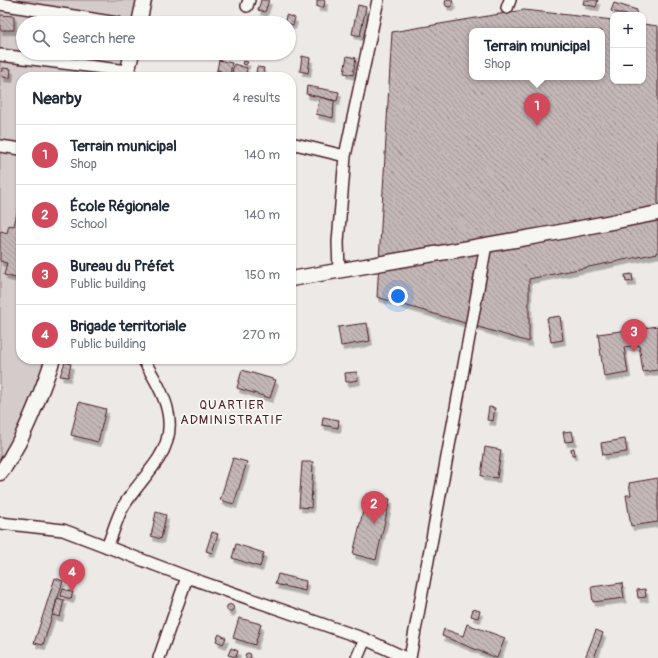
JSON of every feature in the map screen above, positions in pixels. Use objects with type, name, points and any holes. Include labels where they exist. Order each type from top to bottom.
[{"type":"main road","points":[[141,16],[144,0]]},
{"type":"main road","points":[[127,72],[130,60]]},
{"type":"main road","points":[[296,278],[658,213]]},
{"type":"main road","points":[[0,473],[6,466],[22,437],[40,397],[51,364]]},
{"type":"street","points":[[339,271],[338,242],[345,156],[378,0]]},
{"type":"street","points":[[0,4],[74,16]]},
{"type":"street","points":[[0,54],[16,57]]},
{"type":"street","points":[[38,60],[114,72]]},
{"type":"street","points":[[296,144],[345,156]]},
{"type":"street","points":[[0,146],[16,148]]},
{"type":"street","points":[[410,658],[486,245]]},
{"type":"street","points":[[108,547],[123,507],[160,456],[170,435],[170,414],[163,393],[146,364]]},
{"type":"street","points":[[0,524],[63,530],[187,577],[365,638],[406,658]]},
{"type":"street","points":[[159,658],[187,577]]},
{"type":"street","points":[[357,658],[365,638]]},
{"type":"shaded area","points":[[0,0],[144,0],[141,16],[16,16],[16,60],[130,60],[127,72],[16,72],[16,364],[50,364],[40,397],[0,464]]},
{"type":"building","points":[[447,-1],[451,-1],[453,3],[451,7],[447,7],[445,5],[445,1]]},
{"type":"building","points":[[261,0],[269,0],[265,12],[258,10]]},
{"type":"building","points":[[317,0],[325,0],[324,7],[317,7]]},
{"type":"building","points":[[584,0],[598,0],[596,7],[583,4]]},
{"type":"building","points":[[614,3],[637,10],[637,12],[611,11]]},
{"type":"building","points":[[358,5],[366,7],[360,36],[352,34]]},
{"type":"building","points":[[524,10],[610,20],[610,84],[646,84],[646,24],[658,26],[658,253],[529,279],[529,342],[377,297],[392,32]]},
{"type":"building","points":[[0,15],[14,16],[14,30],[0,30]]},
{"type":"building","points":[[302,56],[310,58],[308,73],[300,71]]},
{"type":"building","points":[[347,56],[356,58],[353,75],[344,73]]},
{"type":"building","points":[[219,60],[232,63],[230,72],[222,72],[217,70]]},
{"type":"building","points":[[243,61],[248,62],[246,65],[242,64]]},
{"type":"building","points":[[234,64],[247,68],[247,72],[232,72]]},
{"type":"building","points":[[257,67],[264,68],[263,72],[256,72]]},
{"type":"building","points":[[3,68],[11,69],[10,78],[2,77]]},
{"type":"building","points":[[307,86],[339,92],[337,101],[306,94]]},
{"type":"building","points":[[320,97],[334,101],[333,118],[316,114]]},
{"type":"building","points":[[16,218],[16,278],[4,275],[7,263],[0,261],[1,231],[7,233],[9,225],[14,226]]},
{"type":"building","points":[[632,274],[633,281],[626,282],[625,275]]},
{"type":"building","points":[[560,316],[563,340],[551,342],[547,318]]},
{"type":"building","points":[[367,323],[370,341],[341,346],[338,327]]},
{"type":"building","points":[[658,326],[658,370],[643,372],[639,345],[624,347],[628,373],[604,377],[598,334]]},
{"type":"building","points":[[64,364],[71,364],[68,377],[60,376]]},
{"type":"building","points":[[242,370],[276,380],[270,398],[237,388]]},
{"type":"building","points":[[357,372],[358,380],[346,382],[345,373]]},
{"type":"building","points":[[79,402],[106,409],[98,442],[71,435]]},
{"type":"building","points":[[489,407],[495,408],[493,421],[487,420]]},
{"type":"building","points":[[323,417],[339,420],[338,428],[322,425]]},
{"type":"building","points":[[572,431],[574,441],[565,442],[563,432]]},
{"type":"building","points":[[625,439],[627,452],[603,455],[601,443]]},
{"type":"building","points":[[485,447],[501,450],[497,478],[481,476]]},
{"type":"building","points":[[574,448],[575,455],[572,455],[571,449]]},
{"type":"building","points":[[233,458],[247,462],[234,504],[220,500]]},
{"type":"building","points":[[302,462],[313,462],[311,508],[299,507]]},
{"type":"building","points":[[658,478],[658,522],[631,526],[626,495],[631,495],[629,483]]},
{"type":"building","points":[[367,494],[390,499],[376,560],[353,554]]},
{"type":"building","points":[[156,512],[166,515],[161,539],[151,536]]},
{"type":"building","points":[[212,532],[218,534],[212,553],[206,551]]},
{"type":"building","points":[[236,544],[264,553],[260,567],[232,558]]},
{"type":"building","points":[[278,574],[306,581],[305,591],[275,584]]},
{"type":"building","points":[[55,578],[63,581],[43,645],[34,643]]},
{"type":"building","points":[[622,583],[624,598],[593,602],[591,587]]},
{"type":"building","points":[[63,589],[73,592],[71,599],[61,596]]},
{"type":"building","points":[[645,589],[646,597],[638,598],[637,590]]},
{"type":"building","points":[[57,598],[64,600],[60,617],[53,615]]},
{"type":"building","points":[[230,604],[234,608],[230,612],[226,608]]},
{"type":"building","points":[[473,609],[480,611],[478,618],[471,616]]},
{"type":"building","points":[[239,618],[261,624],[255,645],[233,638]]},
{"type":"building","points":[[467,624],[505,638],[497,658],[442,636],[444,629],[463,636]]},
{"type":"building","points":[[596,630],[603,633],[594,658],[585,658]]},
{"type":"building","points":[[219,634],[226,638],[223,644],[216,641]]},
{"type":"building","points":[[231,648],[238,651],[236,657],[228,655]]},
{"type":"building","points":[[248,653],[251,656],[248,659],[245,656]]},
{"type":"place","name":"Terrain municipal","points":[[537,126]]},
{"type":"place","name":"Bureau du Préfet","points":[[634,352]]},
{"type":"place","name":"École Régionale","points":[[374,524]]},
{"type":"place","name":"Brigade territoriale","points":[[72,592]]},
{"type":"district","name":"QUARTIER ADMINISTRATIF","points":[[232,412]]}]
